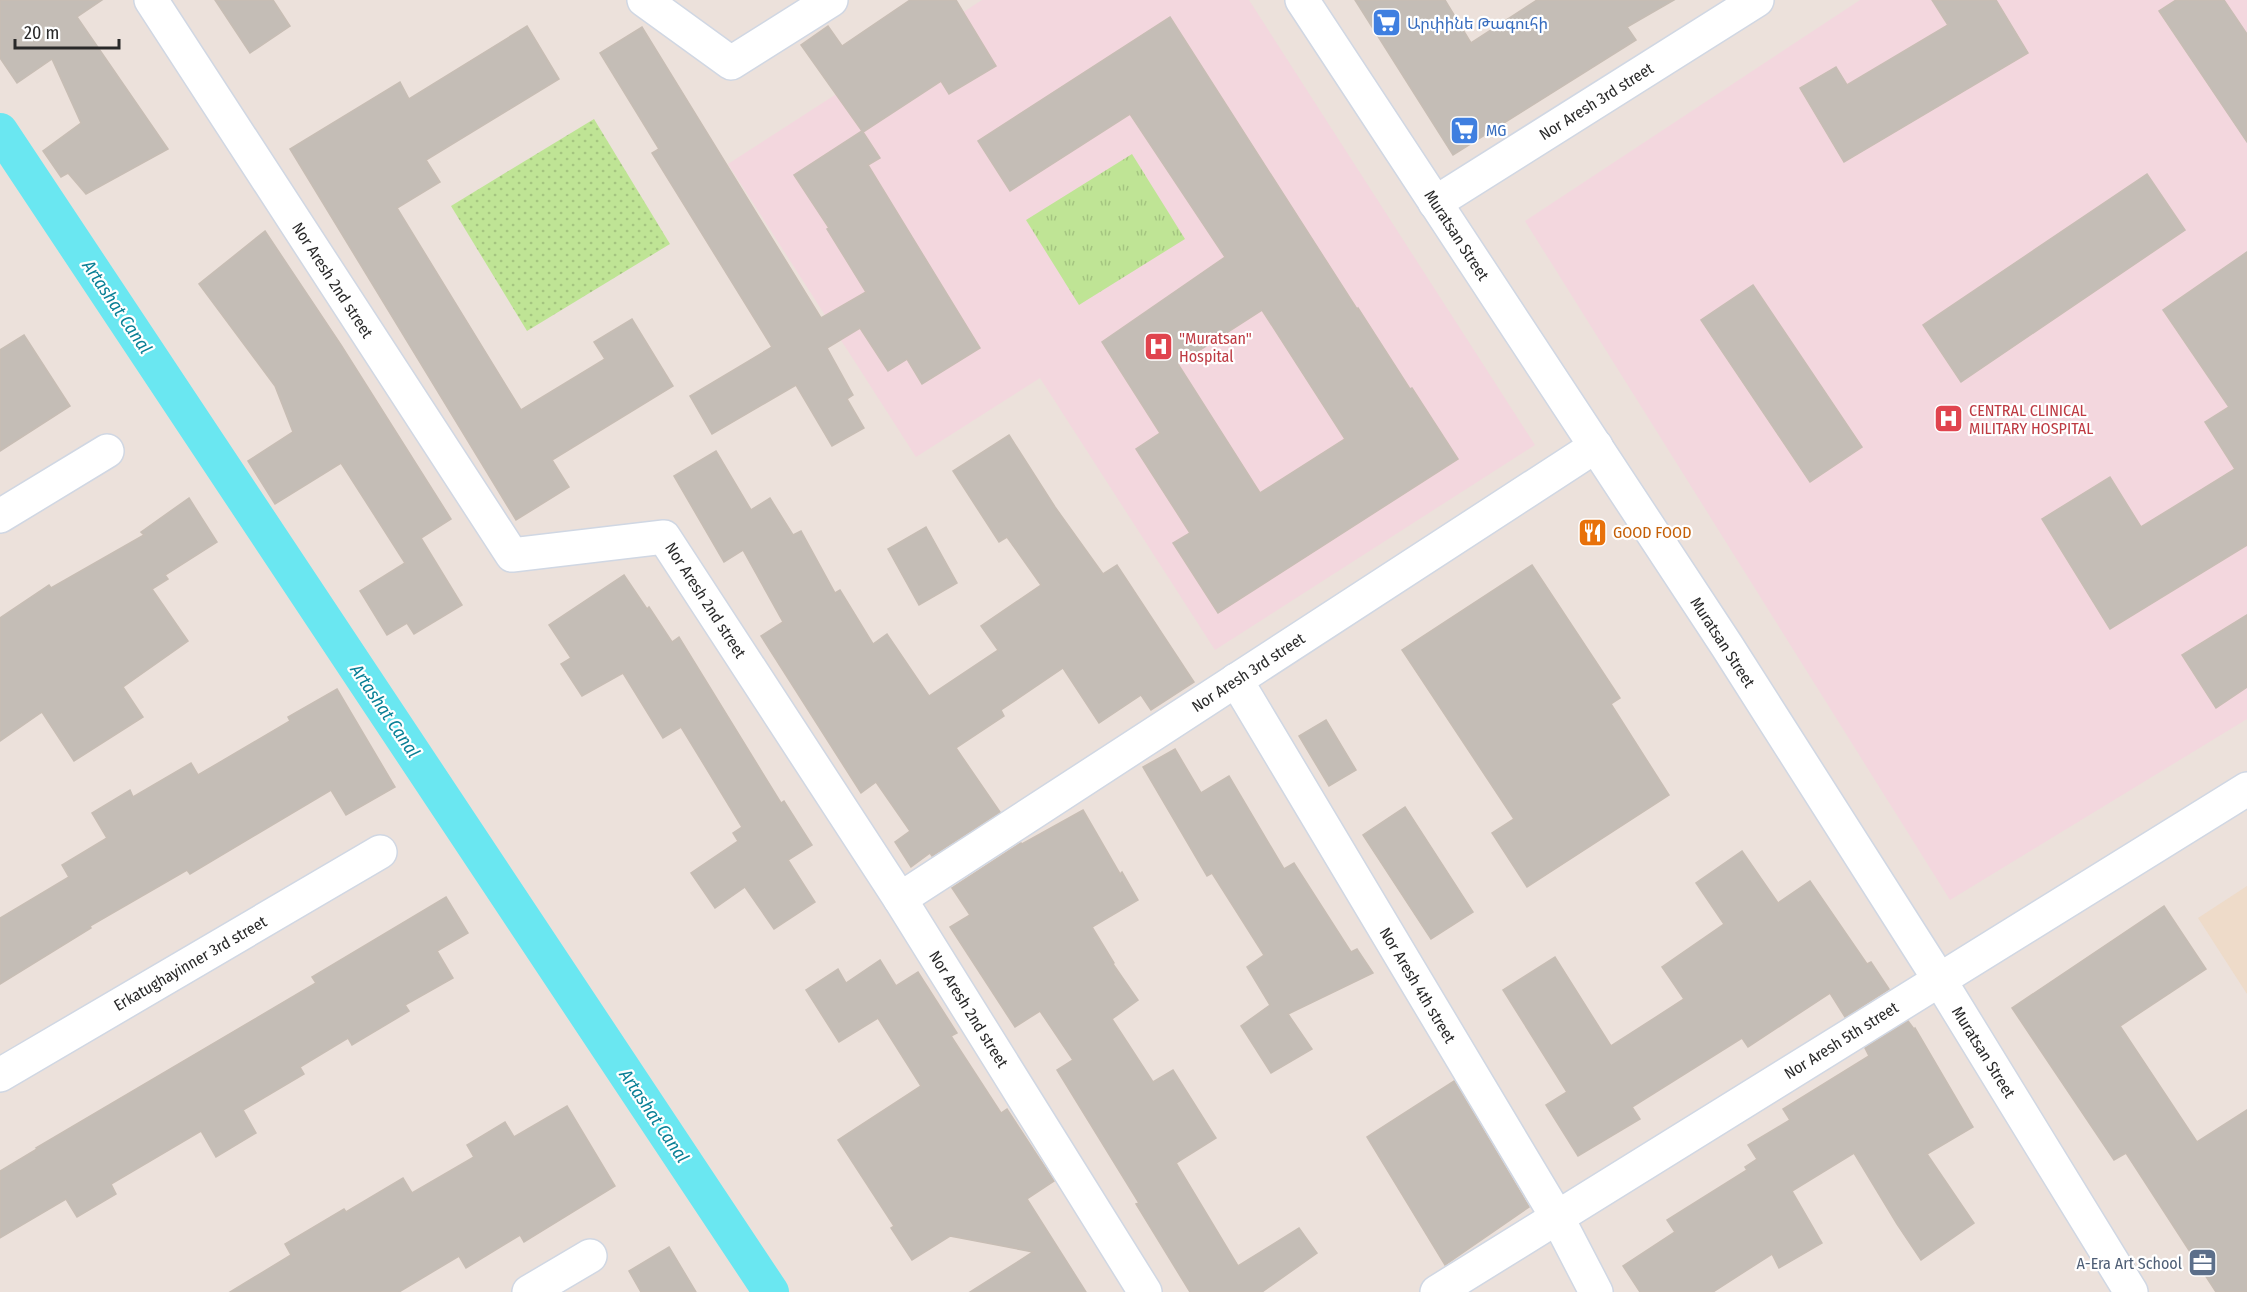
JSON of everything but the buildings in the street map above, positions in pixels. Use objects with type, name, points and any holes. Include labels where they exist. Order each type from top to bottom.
[{"type":"street","name":"Nor Aresh 2nd street","points":[[151,0],[512,555],[664,537],[900,899],[1145,1292]]},
{"type":"street","points":[[644,0],[731,63],[831,0]]},
{"type":"street","name":"Muratsan Street","points":[[1302,0],[1720,636],[1939,979],[2131,1292]]},
{"type":"street","name":"Nor Aresh 3rd street","points":[[1436,203],[1757,0]]},
{"type":"street","name":"Nor Aresh 3rd street","points":[[900,899],[1596,446]]},
{"type":"street","points":[[0,516],[107,451]]},
{"type":"street","name":"Nor Aresh 4th street","points":[[1236,680],[1557,1217],[1596,1292]]},
{"type":"street","name":"Nor Aresh 5th street","points":[[1437,1292],[2247,789]]},
{"type":"street","name":"Erkatughayinner 3rd street","points":[[0,1075],[380,852]]},
{"type":"street","points":[[529,1292],[590,1256]]},
{"type":"shaded area","name":"\"Muratsan\" Hospital","points":[[982,0],[1249,0],[1535,445],[1215,650],[1040,378],[916,457],[728,164]]},
{"type":"shaded area","name":"CENTRAL CLINICAL MILITARY HOSPITAL","points":[[1860,0],[2247,0],[2247,719],[1950,900],[1525,221]]},
{"type":"shaded area","points":[[2247,886],[2247,994],[2198,918]]},
{"type":"green space","points":[[594,119],[670,244],[527,331],[451,206]]},
{"type":"green space","points":[[1132,154],[1185,239],[1079,305],[1026,220]]},
{"type":"waterway","name":"Artashat Canal","points":[[0,131],[771,1292]]},
{"type":"place","name":"Արփինե Թագուհի","points":[[1386,23]]},
{"type":"place","name":"MG","points":[[1465,130]]},
{"type":"place","name":"\"Muratsan\" Hospital","points":[[1158,347]]},
{"type":"place","name":"CENTRAL CLINICAL MILITARY HOSPITAL","points":[[1948,419]]},
{"type":"place","name":"GOOD FOOD","points":[[1592,532]]},
{"type":"place","name":"A-Era Art School","points":[[2203,1263]]}]
